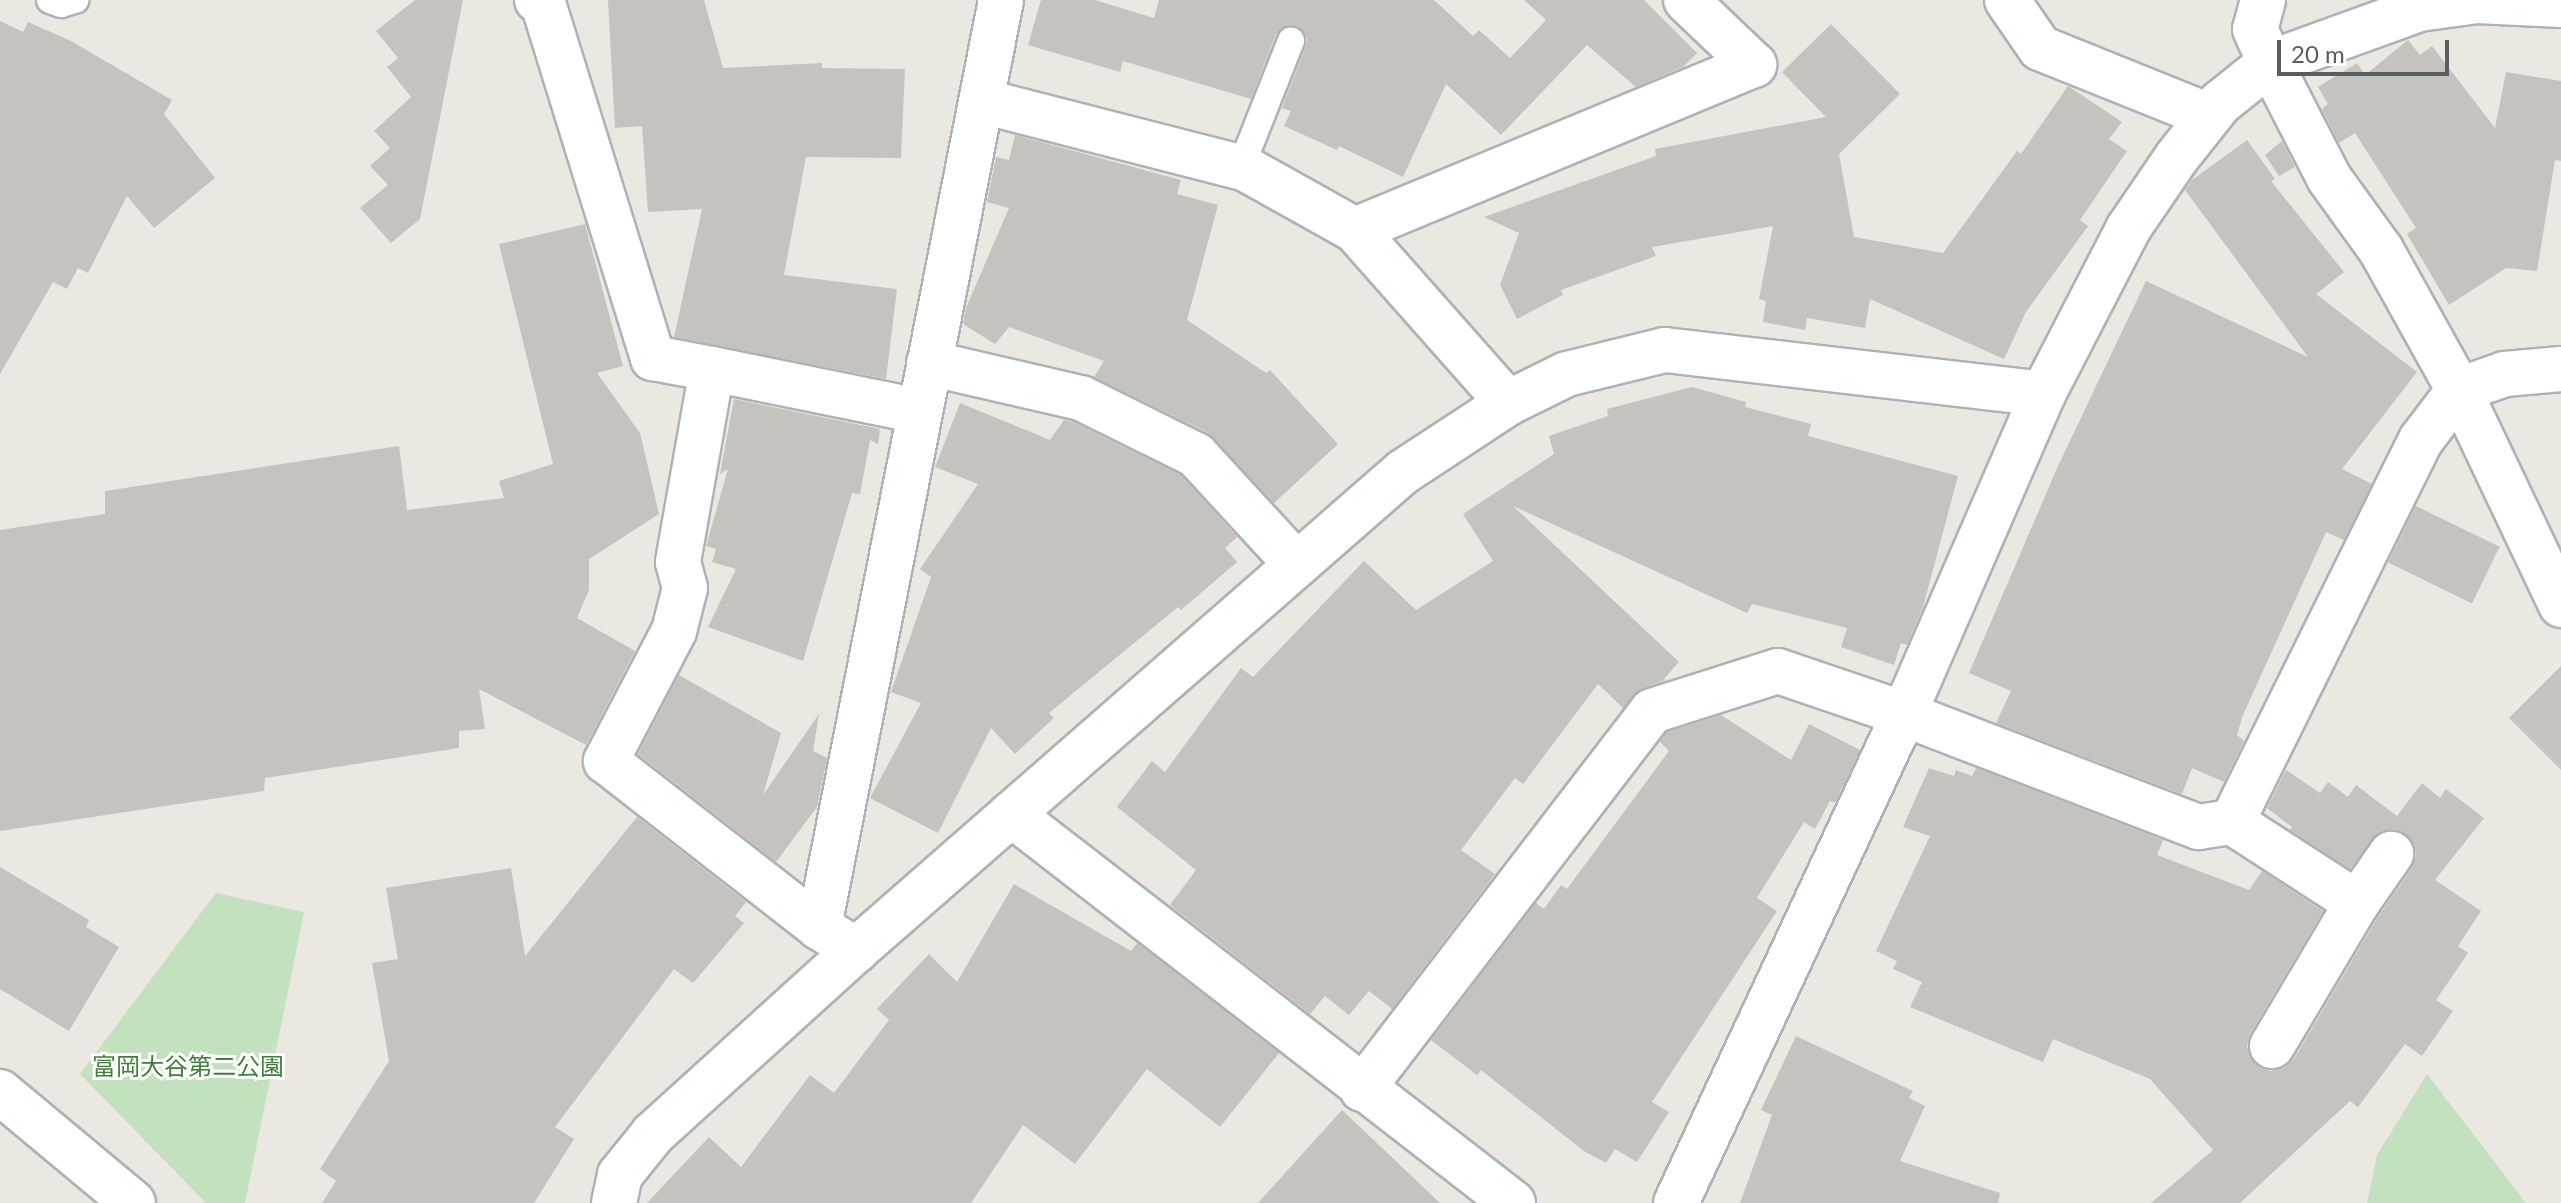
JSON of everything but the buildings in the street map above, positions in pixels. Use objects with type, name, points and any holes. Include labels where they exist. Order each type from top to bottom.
[{"type":"street","points":[[537,0],[543,3],[653,358],[919,411]]},
{"type":"street","points":[[819,927],[1001,0]]},
{"type":"street","points":[[1355,230],[1754,65],[1686,0]]},
{"type":"street","points":[[2007,0],[2040,48],[2209,116]]},
{"type":"street","points":[[2263,0],[2255,29],[2270,63],[2329,178],[2381,250],[2459,390],[2561,605]]},
{"type":"street","points":[[1676,1203],[1904,714],[2043,394],[2128,229],[2209,116],[2220,103],[2270,63],[2419,9],[2477,1],[2561,5]]},
{"type":"street","points":[[982,101],[1241,167],[1355,230],[1508,403]]},
{"type":"street","points":[[614,1203],[620,1175],[653,1134],[856,950],[1403,472],[1508,403],[1567,374],[1665,350],[2043,394]]},
{"type":"street","points":[[929,363],[1081,398],[1196,455],[1297,565]]},
{"type":"street","points":[[712,369],[678,562],[685,588],[674,631],[606,761],[819,927],[856,950]]},
{"type":"street","points":[[2232,822],[2421,440],[2459,390],[2505,374],[2561,369]]},
{"type":"street","points":[[1362,1089],[1652,711],[1778,671],[1904,714],[2199,827],[2232,822],[2357,903]]},
{"type":"street","points":[[1011,814],[1513,1203]]},
{"type":"street","points":[[2272,1046],[2357,903],[2391,854]]},
{"type":"street","points":[[0,1092],[133,1203]]},
{"type":"lane","points":[[50,0],[61,4],[75,0]]},
{"type":"lane","points":[[1241,167],[1291,41]]},
{"type":"green space","name":"富岡大谷第二公園","points":[[216,893],[304,912],[245,1203],[206,1203],[80,1074]]},
{"type":"green space","points":[[2427,1074],[2526,1203],[2367,1203],[2377,1155]]}]
